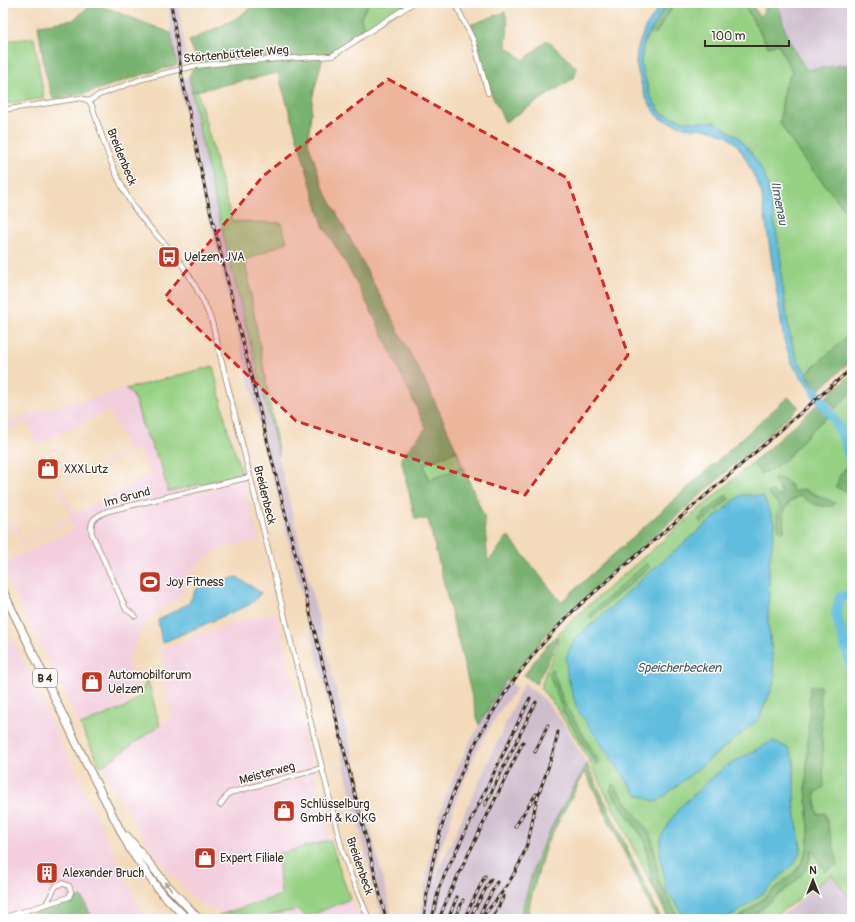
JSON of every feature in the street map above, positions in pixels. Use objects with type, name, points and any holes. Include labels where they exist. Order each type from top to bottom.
[{"type":"main road","name":"B 4","points":[[3,591],[86,765],[131,851],[140,865],[173,905],[187,919]]},
{"type":"main road","name":"B 4","points":[[121,830],[136,846],[166,885],[197,917]]},
{"type":"main road","points":[[173,905],[180,919]]},
{"type":"street","name":"Störtenbütteler Weg","points":[[89,101],[99,95],[142,79],[194,66],[244,61],[332,56],[413,3]]},
{"type":"street","points":[[455,3],[474,42],[488,93]]},
{"type":"street","points":[[3,110],[81,98],[89,101]]},
{"type":"street","name":"Breidenbeck","points":[[89,101],[112,167],[120,184],[136,211],[174,254],[188,273],[205,304],[212,322],[343,853],[369,919]]},
{"type":"street","name":"Im Grund","points":[[135,616],[126,609],[92,534],[91,524],[95,517],[108,511],[250,477]]},
{"type":"street","name":"Meisterweg","points":[[220,805],[230,793],[323,768]]},
{"type":"street","points":[[3,918],[69,897],[71,892],[69,886],[62,883],[56,886],[46,904]]},
{"type":"highlighted area","points":[[388,79],[567,178],[628,355],[525,495],[296,421],[165,297],[263,176]]},
{"type":"shaded area","points":[[168,3],[178,3],[187,62],[177,65],[171,33]]},
{"type":"shaded area","points":[[781,3],[852,3],[852,64],[806,70],[787,37],[779,7]]},
{"type":"shaded area","points":[[189,77],[201,138],[226,246],[393,919],[382,919],[203,195],[178,79]]},
{"type":"shaded area","points":[[126,389],[133,396],[142,425],[161,465],[168,492],[242,474],[259,540],[219,549],[193,568],[182,594],[147,620],[128,660],[137,690],[126,698],[128,706],[80,725],[3,572],[3,563],[74,529],[70,520],[23,542],[15,527],[11,529],[3,510],[10,525],[16,523],[24,539],[72,516],[57,486],[129,451],[109,411],[38,445],[26,421],[3,432],[3,425],[26,415]],"holes":[[[139,449],[152,475],[74,513],[61,486]]]},
{"type":"shaded area","points":[[276,612],[330,840],[278,854],[281,895],[222,915],[216,910],[202,906],[165,867],[142,835],[101,767],[172,716],[164,684],[162,648],[234,623]]},
{"type":"shaded area","points":[[3,619],[4,622],[145,919],[3,919]]},
{"type":"shaded area","points":[[506,679],[517,688],[499,712],[477,750],[459,794],[442,846],[434,880],[524,683],[545,700],[561,720],[587,764],[544,841],[525,895],[520,919],[420,919],[427,870],[437,822],[445,797],[467,747]]},
{"type":"shaded area","points":[[832,874],[852,901],[852,919],[778,919]]},
{"type":"shaded area","points":[[350,899],[359,919],[266,919],[269,915],[298,910],[307,917]]},
{"type":"green space","points":[[94,3],[171,33],[177,65],[87,93],[53,99],[45,71],[38,25],[73,20]]},
{"type":"green space","points":[[257,3],[369,3],[361,17],[364,32],[332,53],[324,53],[313,95],[308,142],[323,187],[430,391],[457,451],[424,464],[428,480],[463,467],[484,516],[488,562],[508,536],[561,602],[788,397],[799,407],[549,631],[509,681],[506,679],[479,725],[428,519],[415,519],[401,458],[426,428],[375,319],[347,265],[323,226],[278,73],[192,92],[189,77],[197,59],[189,41],[235,19]]},
{"type":"green space","points":[[369,3],[409,3],[364,32],[361,17]]},
{"type":"green space","points":[[668,3],[675,3],[655,35],[650,31]]},
{"type":"green space","points":[[675,3],[743,3],[768,47],[778,44],[792,72],[784,87],[780,123],[801,156],[852,218],[852,332],[806,374],[797,359],[790,337],[781,275],[781,259],[768,185],[729,131],[715,123],[687,122],[661,113],[650,96],[641,63],[642,51],[650,31],[655,35]]},
{"type":"green space","points":[[743,3],[751,3],[760,17],[768,3],[781,3],[779,7],[787,37],[806,70],[852,64],[852,218],[801,156],[780,123],[784,87],[792,72],[778,44],[769,47]]},
{"type":"green space","points":[[505,12],[508,23],[506,46],[524,60],[547,40],[577,68],[574,78],[505,122],[490,91],[476,40],[470,25]]},
{"type":"green space","points":[[34,38],[44,98],[3,104],[3,41]]},
{"type":"green space","points":[[197,90],[232,221],[281,223],[287,242],[245,261],[279,456],[226,246],[201,138],[192,92]]},
{"type":"green space","points":[[852,332],[852,360],[818,391],[806,374]]},
{"type":"green space","points":[[213,366],[228,431],[242,474],[168,492],[161,465],[142,425],[133,396],[126,389]]},
{"type":"green space","points":[[852,374],[852,396],[850,394],[835,409],[826,397]]},
{"type":"green space","points":[[850,394],[852,396],[852,479],[845,468],[836,487],[852,494],[852,901],[832,875],[771,919],[749,919],[796,881],[807,868],[824,813],[817,815],[815,793],[820,686],[811,686],[806,787],[809,831],[807,849],[801,864],[793,874],[738,919],[723,919],[735,914],[801,850],[794,803],[794,760],[666,890],[687,919],[679,919],[659,881],[651,835],[610,790],[645,841],[653,887],[586,755],[556,707],[542,690],[542,683],[559,644],[556,636],[576,616],[752,463],[760,473],[769,471],[785,460],[812,430]],"holes":[[[774,480],[794,492],[803,489],[835,503],[801,495],[789,502],[783,514],[784,531],[780,506],[771,490],[778,497],[782,494]],[[741,495],[775,524],[769,564],[768,621],[775,678],[770,693],[758,720],[657,802],[636,794],[621,772],[574,640],[658,565]],[[552,669],[564,703],[600,763],[597,765],[563,711]]]},
{"type":"green space","points":[[818,404],[827,417],[812,430],[785,460],[769,471],[760,473],[752,463]]},
{"type":"green space","points":[[457,451],[463,467],[429,481],[424,464]]},
{"type":"green space","points":[[846,468],[852,479],[852,494],[836,487],[840,475]]},
{"type":"green space","points":[[775,477],[790,485],[794,492],[803,489],[835,503],[833,506],[820,506],[808,501],[801,495],[789,502],[783,514],[784,531],[781,533],[779,531],[777,514],[780,506],[768,493],[771,490],[778,496],[782,494],[774,480]]},
{"type":"green space","points":[[726,495],[729,499],[701,523],[698,519]]},
{"type":"green space","points":[[647,563],[650,567],[591,618],[589,614]]},
{"type":"green space","points":[[556,636],[558,641],[536,684],[524,675],[541,652]]},
{"type":"green space","points":[[552,668],[564,703],[600,763],[597,766],[563,711],[549,673]]},
{"type":"green space","points":[[147,678],[160,725],[101,767],[80,725],[128,706],[141,695]]},
{"type":"green space","points":[[810,686],[820,686],[824,787],[815,793],[817,814],[825,813],[838,864],[825,871],[812,850],[807,868],[796,881],[749,919],[738,919],[793,874],[801,864],[807,849],[809,831],[806,787]]},
{"type":"green space","points":[[587,764],[661,919],[657,919],[585,772],[546,845],[531,898],[527,919],[520,919],[530,880],[544,842]]},
{"type":"green space","points":[[613,784],[651,835],[659,881],[679,919],[669,919],[653,887],[645,841],[610,790]]},
{"type":"green space","points":[[330,840],[350,899],[307,917],[298,910],[269,915],[266,919],[220,919],[219,915],[281,895],[278,854]]},
{"type":"green space","points":[[82,897],[93,919],[35,919],[33,915],[35,911]]},
{"type":"water","points":[[662,3],[668,3],[646,38],[642,51],[641,63],[650,96],[661,113],[687,122],[715,122],[729,131],[738,137],[750,151],[761,168],[768,185],[781,259],[781,275],[790,337],[797,359],[818,391],[824,404],[792,364],[784,340],[761,191],[746,159],[738,146],[727,136],[712,130],[684,127],[659,118],[645,97],[636,64],[637,50],[645,28]]},
{"type":"water","name":"Speicherbecken","points":[[741,495],[763,496],[775,524],[769,564],[768,621],[775,678],[758,720],[657,802],[636,794],[577,709],[567,675],[566,657],[574,640],[658,565]]},
{"type":"water","points":[[237,577],[261,593],[251,604],[162,643],[158,620],[189,603],[196,589]]},
{"type":"water","points":[[772,741],[788,748],[794,760],[794,803],[801,850],[795,862],[767,890],[735,914],[723,919],[687,919],[666,890],[660,854],[661,836],[679,808],[723,768]]},
{"type":"waterway","name":"Ilmenau","points":[[815,392],[833,417],[845,441],[852,466]]},
{"type":"waterway","name":"Ilmenau","points":[[852,594],[840,597],[836,614],[852,674]]},
{"type":"waterway","name":"Ilmenau","points":[[852,753],[850,825],[852,832]]},
{"type":"railway","points":[[171,3],[182,77],[206,194],[386,919]]},
{"type":"railway","points":[[424,919],[430,875],[440,832],[454,791],[471,751],[492,713],[516,677],[574,610],[852,368]]},
{"type":"railway","points":[[432,919],[439,888],[446,872],[530,698]]},
{"type":"railway","points":[[485,805],[536,702]]},
{"type":"railway","points":[[535,752],[548,725]]},
{"type":"railway","points":[[480,919],[508,883],[520,863],[529,836],[537,799],[558,732]]},
{"type":"railway","points":[[439,919],[451,890],[523,742]]},
{"type":"railway","points":[[515,827],[536,794]]},
{"type":"railway","points":[[464,919],[485,876]]},
{"type":"railway","points":[[469,919],[491,879]]},
{"type":"railway","points":[[481,912],[497,882]]},
{"type":"railway","points":[[492,919],[504,896]]},
{"type":"railway","points":[[448,919],[457,897]]},
{"type":"railway","points":[[455,919],[463,900]]},
{"type":"place","name":"Uelzen, JVA","points":[[169,257]]},
{"type":"place","name":"XXXLutz","points":[[48,469]]},
{"type":"place","name":"Joy Fitness","points":[[150,582]]},
{"type":"place","name":"Automobilforum Uelzen","points":[[92,682]]},
{"type":"place","name":"Schlüsselburg GmbH & Ko KG","points":[[284,811]]},
{"type":"place","name":"Expert Filiale","points":[[205,858]]},
{"type":"place","name":"Alexander Bruch","points":[[47,873]]}]
